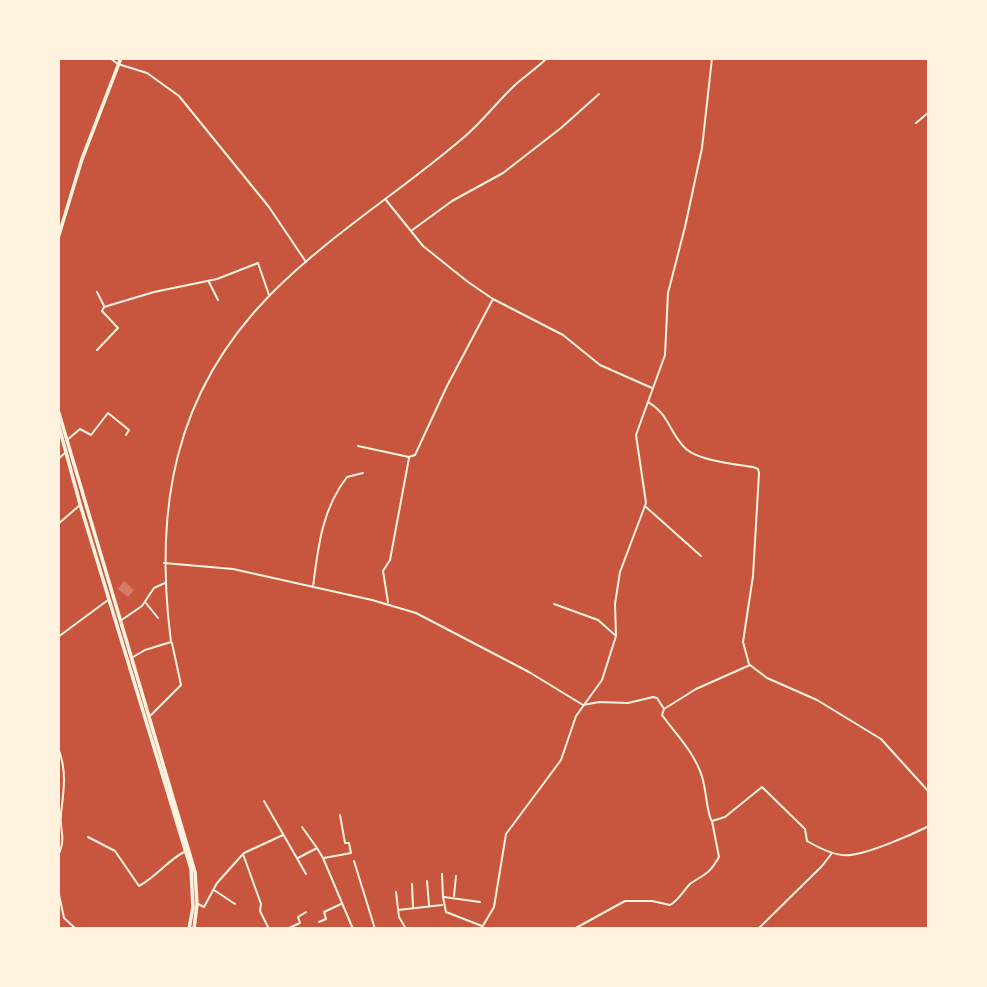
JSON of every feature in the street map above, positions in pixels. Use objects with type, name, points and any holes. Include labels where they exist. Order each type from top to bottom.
[{"type":"main road","points":[[58,238],[82,159],[121,58]]},
{"type":"main road","points":[[58,410],[80,505],[186,851],[194,887],[193,929]]},
{"type":"main road","points":[[58,422],[194,867],[197,904],[193,929]]},
{"type":"street","points":[[110,58],[118,64],[147,73],[178,96],[269,208],[306,262]]},
{"type":"street","points":[[149,718],[181,685],[172,642],[164,563],[168,506],[181,444],[193,407],[224,352],[269,296],[306,262],[464,137],[517,83],[547,58]]},
{"type":"street","points":[[442,874],[443,905],[447,914],[482,928],[496,899],[506,834],[561,760],[576,716],[602,680],[616,636],[615,604],[621,569],[646,507],[636,435],[665,355],[668,293],[702,148],[712,58]]},
{"type":"street","points":[[410,232],[452,201],[503,173],[561,128],[599,94]]},
{"type":"street","points":[[916,123],[929,111]]},
{"type":"street","points":[[385,198],[410,232],[442,262],[493,299],[563,335],[600,365],[653,388]]},
{"type":"street","points":[[104,307],[154,292],[208,281],[257,263],[269,296]]},
{"type":"street","points":[[208,281],[218,300]]},
{"type":"street","points":[[97,292],[104,307],[103,311],[118,328],[97,350]]},
{"type":"street","points":[[358,446],[409,457],[415,455],[447,386],[493,299]]},
{"type":"street","points":[[648,402],[661,410],[690,452],[758,469],[753,576],[743,642],[750,665],[767,678],[817,700],[881,740],[929,792]]},
{"type":"street","points":[[66,441],[80,429],[92,434],[108,412],[129,430],[127,435]]},
{"type":"street","points":[[58,459],[67,452]]},
{"type":"street","points":[[388,604],[383,571],[390,560],[409,457]]},
{"type":"street","points":[[312,588],[319,540],[330,503],[347,477],[363,474]]},
{"type":"street","points":[[58,524],[80,505]]},
{"type":"street","points":[[646,507],[701,556]]},
{"type":"street","points":[[164,563],[233,569],[388,604],[415,613],[529,673],[583,705],[599,702],[628,703],[653,697],[657,698],[664,709]]},
{"type":"street","points":[[119,621],[134,613],[152,590],[166,583]]},
{"type":"street","points":[[58,637],[109,600]]},
{"type":"street","points":[[145,602],[158,618]]},
{"type":"street","points":[[554,604],[598,620],[616,636]]},
{"type":"street","points":[[130,659],[145,650],[172,642]]},
{"type":"street","points":[[574,929],[625,901],[652,901],[670,905],[675,903],[689,886],[711,872],[719,857],[712,821],[706,807],[701,772],[662,715],[664,709],[696,689],[750,665]]},
{"type":"street","points":[[58,748],[62,759],[65,791],[61,815],[64,839],[58,856]]},
{"type":"street","points":[[712,821],[724,817],[761,787],[802,825],[807,841],[832,853],[853,855],[909,836],[929,826]]},
{"type":"street","points":[[264,802],[306,874]]},
{"type":"street","points":[[323,858],[351,853],[349,844],[345,843],[340,816]]},
{"type":"street","points":[[302,827],[323,858],[353,929]]},
{"type":"street","points":[[197,904],[203,908],[213,889],[243,854],[284,834]]},
{"type":"street","points":[[88,837],[116,851],[139,886],[150,880],[174,857],[186,851]]},
{"type":"street","points":[[297,859],[317,848]]},
{"type":"street","points":[[758,929],[832,853]]},
{"type":"street","points":[[243,854],[261,904],[260,911],[270,929]]},
{"type":"street","points":[[354,861],[375,929]]},
{"type":"street","points":[[454,897],[456,876]]},
{"type":"street","points":[[427,881],[429,906]]},
{"type":"street","points":[[412,884],[413,908]]},
{"type":"street","points":[[213,889],[235,904]]},
{"type":"street","points":[[58,890],[64,918],[76,929]]},
{"type":"street","points":[[396,892],[399,917],[406,929]]},
{"type":"street","points":[[443,897],[480,902]]},
{"type":"street","points":[[319,922],[326,919],[324,912],[342,904]]},
{"type":"street","points":[[398,909],[443,905]]},
{"type":"street","points":[[287,929],[300,923],[298,918],[306,912]]},
{"type":"building","points":[[124,581],[134,590],[128,597],[118,589]]}]
